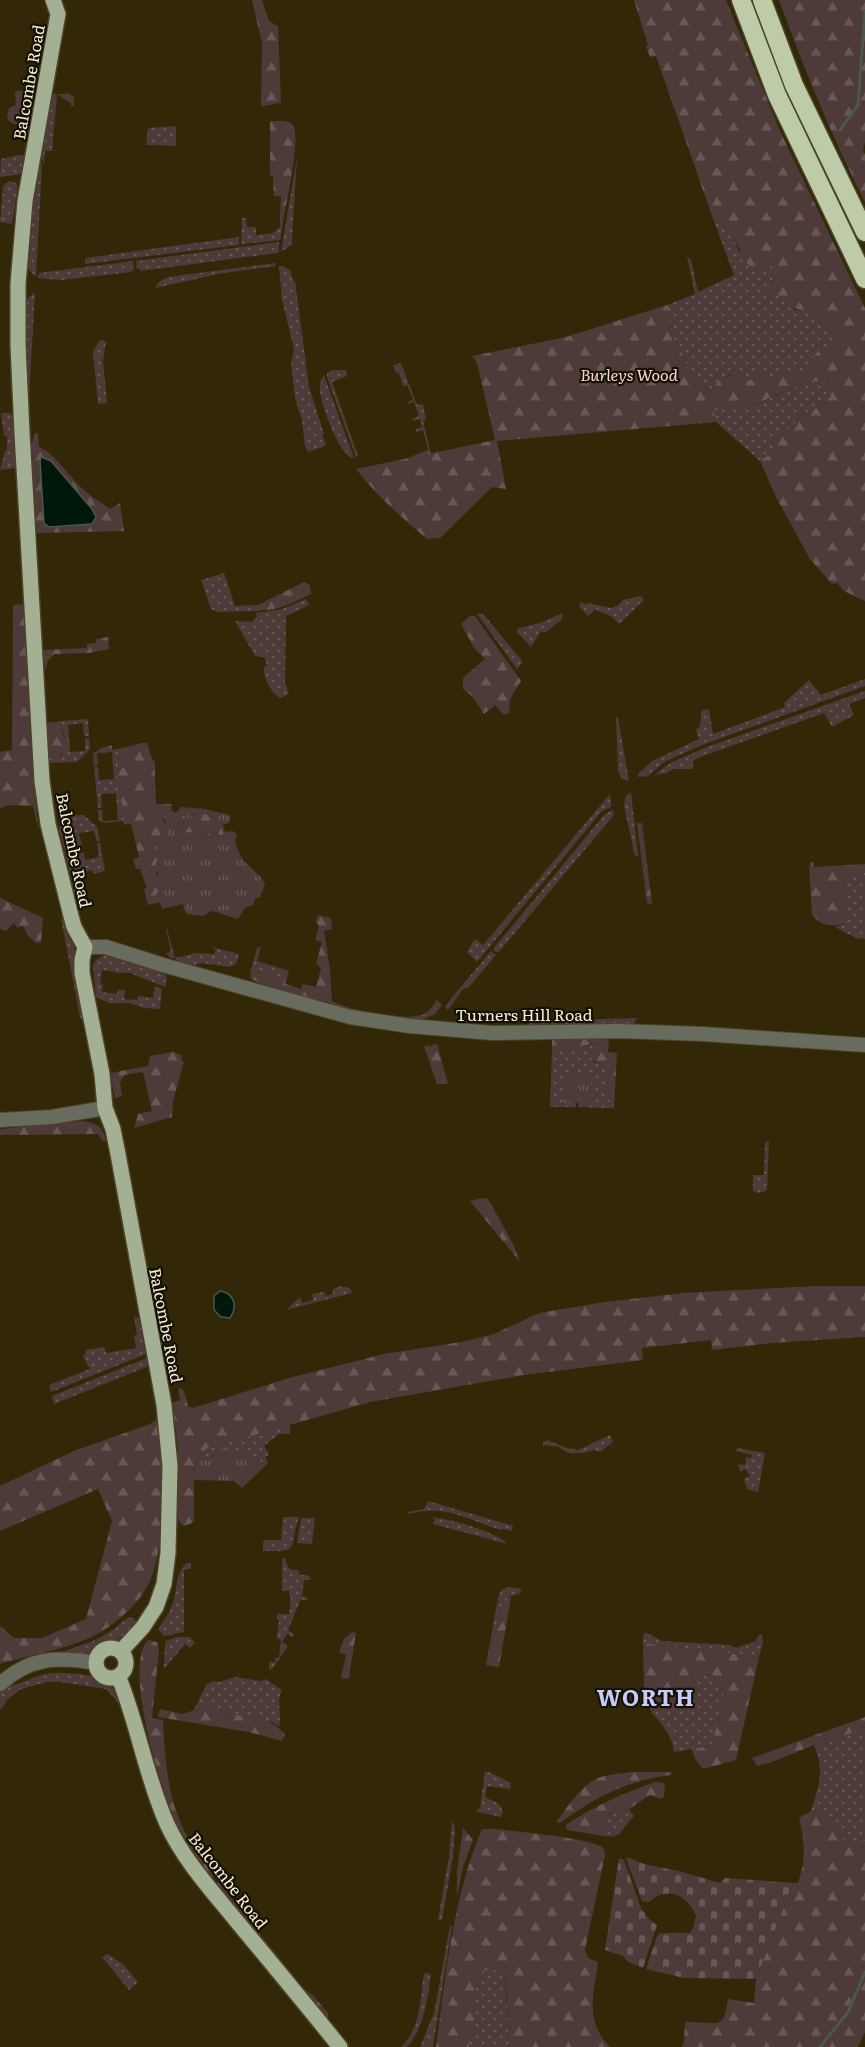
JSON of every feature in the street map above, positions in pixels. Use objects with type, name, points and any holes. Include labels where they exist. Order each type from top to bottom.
[{"type":"highway","points":[[741,0],[777,95],[865,279]]},
{"type":"highway","points":[[762,0],[794,85],[865,232]]},
{"type":"main road","name":"Balcombe Road","points":[[58,7],[25,201],[18,284],[18,345],[44,804],[74,927],[85,947],[82,973],[102,1074],[105,1108],[118,1154],[170,1449],[170,1526],[164,1584],[156,1607],[143,1627],[121,1651]]},
{"type":"main road","name":"Balcombe Road","points":[[96,1663],[101,1651],[108,1648],[121,1651]]},
{"type":"main road","name":"Balcombe Road","points":[[121,1651],[127,1663],[125,1672],[119,1678],[167,1824],[207,1885],[340,2047]]},
{"type":"main road","points":[[96,1663],[96,1668],[106,1677],[119,1678]]},
{"type":"street","name":"Turners Hill Road","points":[[85,947],[106,947],[350,1017],[410,1026],[492,1033],[618,1031],[703,1034],[865,1045]]},
{"type":"street","points":[[0,1120],[43,1118],[105,1108]]},
{"type":"street","points":[[0,1684],[32,1663],[68,1659],[96,1663]]},
{"type":"green space","points":[[252,0],[262,0],[269,21],[278,26],[281,103],[261,106],[262,43]]},
{"type":"green space","name":"Burleys Wood","points":[[634,0],[726,0],[780,131],[865,308],[865,601],[844,591],[837,583],[832,584],[810,559],[776,497],[760,461],[774,451],[779,436],[792,427],[802,414],[820,407],[831,396],[831,389],[825,381],[808,381],[750,407],[723,407],[714,411],[716,422],[497,441],[506,489],[492,487],[440,538],[427,539],[381,497],[356,469],[495,440],[477,363],[472,356],[566,337],[667,305],[672,311],[669,318],[670,332],[697,382],[711,392],[723,378],[740,373],[750,381],[760,370],[766,372],[771,382],[779,373],[785,371],[796,372],[799,377],[816,353],[844,336],[828,330],[808,310],[799,310],[785,303],[780,296],[770,294],[767,288],[777,276],[775,263],[766,270],[758,271],[752,268],[730,233],[712,216],[656,56],[650,57],[646,46],[648,45]]},
{"type":"green space","points":[[779,0],[865,0],[865,142],[863,150],[865,155],[865,202],[819,102]]},
{"type":"green space","points":[[37,90],[31,121],[20,125],[9,121],[7,117],[9,108],[16,105],[15,91]]},
{"type":"green space","points":[[67,93],[74,97],[74,106],[71,106],[71,103],[57,94]]},
{"type":"green space","points":[[50,94],[57,94],[52,151],[45,151],[44,164],[40,155]]},
{"type":"green space","points":[[270,121],[288,122],[293,125],[295,131],[293,169],[284,216],[280,215],[281,196],[274,196],[273,176],[270,176]]},
{"type":"green space","points":[[176,126],[176,146],[146,145],[148,128]]},
{"type":"green space","points":[[18,155],[25,157],[22,174],[0,177],[1,159]]},
{"type":"green space","points":[[38,156],[42,165],[36,277],[28,269],[26,263]]},
{"type":"green space","points":[[297,157],[291,245],[281,252]]},
{"type":"green space","points":[[9,181],[18,186],[12,224],[0,222],[3,186]]},
{"type":"green space","points":[[280,215],[284,216],[280,240],[241,244],[242,218],[246,218],[247,227],[256,227],[256,235],[273,233],[280,227]]},
{"type":"green space","points":[[712,216],[732,234],[739,252],[776,261],[777,276],[770,283],[795,310],[808,310],[828,330],[845,336],[816,353],[799,378],[771,382],[768,379],[750,381],[732,374],[720,381],[711,392],[697,382],[670,332],[669,318],[672,311],[667,305],[695,294],[687,256],[691,260],[698,292],[734,275]]},
{"type":"green space","points":[[239,237],[239,245],[85,264],[85,258]]},
{"type":"green space","points":[[279,242],[277,253],[140,271],[137,269],[136,261]]},
{"type":"green space","points":[[133,261],[134,269],[131,272],[61,280],[38,278],[39,273]]},
{"type":"green space","points":[[275,263],[276,266],[223,273],[155,288],[159,282],[168,277]]},
{"type":"green space","points":[[283,266],[290,270],[293,281],[295,281],[309,387],[326,444],[308,452],[295,398],[291,365],[294,349],[282,300],[279,267]]},
{"type":"green space","points":[[35,292],[28,416],[25,412],[25,304]]},
{"type":"green space","points":[[99,341],[106,342],[103,361],[107,403],[98,404],[93,352]]},
{"type":"green space","points":[[401,363],[417,405],[423,404],[426,420],[423,421],[431,454],[407,458],[428,450],[423,430],[416,432],[415,430],[422,427],[420,419],[413,421],[412,419],[419,416],[414,402],[408,404],[407,402],[413,400],[407,385],[403,386],[399,373],[396,373],[393,365]]},
{"type":"green space","points":[[332,370],[346,370],[347,376],[332,382],[358,456],[356,457],[327,377],[327,373]]},
{"type":"green space","points":[[324,375],[354,458],[347,455],[341,447],[325,413],[320,391]]},
{"type":"green space","points":[[808,381],[825,381],[832,389],[831,396],[820,407],[802,414],[792,427],[779,436],[774,451],[760,461],[716,422],[714,411],[723,407],[751,407]]},
{"type":"green space","points":[[1,413],[10,413],[14,416],[17,468],[0,470],[7,449],[7,437],[4,435]]},
{"type":"green space","points":[[35,433],[38,433],[39,447],[50,454],[86,492],[110,509],[120,503],[124,531],[36,533],[31,446]]},
{"type":"green space","points":[[224,573],[235,606],[258,605],[258,610],[261,611],[218,612],[211,609],[201,580]]},
{"type":"green space","points":[[304,582],[310,585],[311,594],[278,608],[258,610],[258,605]]},
{"type":"green space","points":[[27,590],[30,735],[38,828],[33,806],[8,805],[0,809],[0,752],[12,750],[13,605],[25,604]]},
{"type":"green space","points":[[641,596],[644,600],[619,624],[611,616],[596,609],[588,616],[579,606],[581,602],[586,605],[588,603],[611,608],[623,600]]},
{"type":"green space","points":[[306,599],[309,605],[286,616],[285,682],[289,694],[280,698],[266,680],[264,667],[267,665],[264,657],[255,656],[235,621],[252,622],[257,616],[256,613],[282,609]]},
{"type":"green space","points":[[480,613],[523,662],[517,669],[477,614]]},
{"type":"green space","points":[[563,613],[562,619],[545,633],[541,631],[531,647],[517,632],[517,629]]},
{"type":"green space","points":[[470,616],[475,616],[521,681],[510,699],[509,713],[504,715],[495,705],[484,714],[473,697],[463,689],[463,678],[485,659],[474,648],[461,624]]},
{"type":"green space","points":[[108,637],[109,649],[89,653],[54,654],[48,661],[45,671],[43,650],[87,648],[87,644],[96,643],[96,639]]},
{"type":"green space","points":[[865,679],[865,686],[702,745],[664,762],[648,776],[638,777],[638,774],[652,761],[699,739],[696,730],[700,726],[703,710],[709,709],[713,734],[785,707],[784,703],[809,680],[821,695]]},
{"type":"green space","points":[[865,691],[865,698],[849,704],[854,715],[832,727],[824,713],[700,757],[693,761],[693,769],[673,769],[667,773],[654,775],[672,762],[707,747]]},
{"type":"green space","points":[[616,717],[618,717],[629,781],[622,779],[618,771]]},
{"type":"green space","points":[[88,719],[89,736],[84,736],[83,723],[68,725],[70,752],[85,751],[85,738],[89,738],[90,749],[77,762],[50,763],[49,757],[52,759],[61,756],[65,739],[61,729],[62,721]]},
{"type":"green space","points":[[62,721],[61,729],[66,741],[59,759],[52,759],[49,757],[47,723]]},
{"type":"green space","points":[[147,743],[155,762],[152,808],[168,828],[164,844],[154,843],[159,853],[156,867],[161,902],[148,905],[144,889],[147,888],[140,869],[136,869],[133,859],[139,857],[131,824],[125,823],[117,785],[119,749]]},
{"type":"green space","points":[[112,745],[112,750],[119,749],[117,785],[125,823],[131,823],[124,825],[123,821],[104,823],[99,821],[98,810],[102,810],[103,821],[118,820],[116,793],[101,794],[102,807],[98,808],[94,767],[98,767],[99,780],[114,779],[112,752],[97,753],[98,765],[94,766],[93,754],[101,748]]},
{"type":"green space","points":[[155,783],[156,804],[172,804],[171,810],[176,813],[181,807],[230,815],[230,822],[223,825],[225,832],[233,831],[237,834],[235,842],[241,856],[265,884],[260,897],[255,899],[253,905],[245,908],[238,919],[212,911],[203,916],[186,914],[183,904],[162,909],[156,895],[158,873],[155,868],[159,853],[153,849],[154,843],[164,844],[167,829],[165,820],[150,812]],"holes":[[[200,812],[222,820],[221,827],[224,835],[222,836],[213,831],[205,836],[195,835],[192,832],[183,833],[177,827],[182,820]]]},
{"type":"green space","points":[[631,792],[638,856],[635,856],[624,806],[625,798]]},
{"type":"green space","points":[[610,794],[611,807],[602,811],[477,962],[467,952],[475,939],[483,945]]},
{"type":"green space","points":[[613,810],[614,815],[498,953],[493,949],[605,814]]},
{"type":"green space","points":[[200,812],[222,820],[221,827],[224,834],[222,836],[213,831],[205,836],[195,835],[192,832],[183,834],[177,827],[182,820]]},
{"type":"green space","points":[[84,815],[97,827],[100,841],[97,842],[94,831],[79,833],[85,860],[99,857],[97,844],[100,843],[105,871],[94,874],[92,870],[80,873],[87,898],[77,902],[69,868],[80,867],[75,826],[67,821],[63,824],[61,836],[59,830],[61,816]]},
{"type":"green space","points":[[67,821],[75,826],[75,841],[83,862],[83,865],[69,868],[61,836],[63,824]]},
{"type":"green space","points":[[637,823],[642,823],[652,904],[647,903]]},
{"type":"green space","points":[[811,862],[814,867],[865,864],[865,875],[849,876],[844,880],[843,900],[848,909],[845,915],[847,922],[828,925],[812,915],[809,867]]},
{"type":"green space","points":[[865,875],[865,939],[856,938],[835,927],[844,924],[846,918],[843,900],[844,880],[849,876]]},
{"type":"green space","points":[[0,898],[43,918],[41,943],[36,943],[28,936],[23,926],[17,928],[14,923],[6,931],[0,929]]},
{"type":"green space","points":[[318,915],[331,918],[332,929],[324,931],[332,1001],[364,1011],[406,1017],[426,1013],[437,1000],[442,1005],[435,1014],[415,1021],[383,1017],[337,1007],[326,1001],[311,1000],[268,987],[251,979],[250,973],[258,972],[283,979],[286,984],[301,989],[303,984],[316,987],[321,968],[316,964],[322,942],[315,940],[319,926],[316,922]]},
{"type":"green space","points":[[61,919],[64,919],[74,943],[75,965],[85,1024],[80,1017]]},
{"type":"green space","points":[[166,929],[175,958],[170,958],[166,953],[171,952]]},
{"type":"green space","points":[[261,946],[257,961],[289,971],[285,984],[269,974],[250,973],[257,948]]},
{"type":"green space","points":[[212,947],[239,954],[236,964],[229,967],[202,963],[192,966],[178,963],[175,958],[196,953],[214,954],[216,950]]},
{"type":"green space","points":[[491,951],[496,955],[469,987],[463,989],[448,1010],[445,1007],[449,1001]]},
{"type":"green space","points":[[104,955],[163,972],[167,977],[165,987],[130,973],[102,970],[100,983],[103,984],[102,992],[117,994],[118,990],[125,990],[124,999],[137,1000],[138,996],[153,998],[155,986],[162,989],[160,1009],[144,1008],[130,1003],[109,1003],[96,997],[93,965]]},
{"type":"green space","points":[[637,1018],[633,1025],[526,1027],[531,1021]]},
{"type":"green space","points":[[609,1037],[608,1052],[617,1053],[614,1108],[604,1108],[610,1101],[607,1086],[610,1066],[599,1064],[591,1059],[594,1048],[599,1044],[597,1042],[576,1049],[552,1049],[552,1038]]},
{"type":"green space","points":[[597,1042],[599,1044],[593,1062],[610,1066],[607,1086],[610,1101],[604,1108],[579,1107],[578,1102],[576,1107],[550,1107],[552,1049],[588,1046]]},
{"type":"green space","points":[[437,1044],[448,1084],[437,1084],[424,1046],[430,1047]]},
{"type":"green space","points":[[173,1052],[182,1055],[181,1060],[184,1062],[173,1101],[172,1117],[134,1128],[138,1114],[152,1111],[143,1072],[124,1075],[120,1083],[122,1096],[115,1098],[110,1073],[148,1066],[150,1056]]},
{"type":"green space","points":[[591,1075],[592,1102],[564,1103],[563,1076]]},
{"type":"green space","points":[[79,1121],[97,1125],[103,1131],[106,1141],[103,1141],[98,1134],[0,1135],[0,1129]]},
{"type":"green space","points":[[765,1142],[769,1142],[767,1190],[756,1193],[753,1191],[753,1175],[764,1175]]},
{"type":"green space","points":[[488,1199],[491,1204],[520,1262],[470,1201]]},
{"type":"green space","points":[[341,1286],[350,1288],[352,1293],[286,1310],[300,1297],[302,1303],[313,1300],[312,1294],[324,1292],[326,1296],[333,1294],[333,1289]]},
{"type":"green space","points":[[816,1286],[865,1286],[865,1337],[772,1343],[712,1350],[711,1340],[642,1348],[643,1360],[524,1375],[370,1402],[206,1449],[196,1461],[194,1471],[194,1521],[183,1526],[178,1520],[178,1447],[172,1403],[180,1400],[178,1389],[181,1388],[184,1391],[188,1406],[193,1408],[289,1378],[384,1354],[461,1342],[494,1334],[539,1313],[605,1302],[683,1293]]},
{"type":"green space","points":[[134,1316],[139,1318],[146,1354],[51,1392],[49,1385],[90,1369],[83,1356],[86,1350],[104,1347],[106,1353],[136,1348],[134,1336],[137,1335]]},
{"type":"green space","points":[[147,1358],[149,1366],[54,1404],[52,1396]]},
{"type":"green space","points":[[157,1419],[162,1479],[161,1526],[155,1567],[145,1590],[128,1610],[101,1632],[65,1647],[0,1664],[0,1626],[14,1638],[42,1638],[86,1619],[112,1521],[98,1489],[0,1531],[0,1486],[74,1451],[150,1424]]},
{"type":"green space","points":[[290,1423],[290,1434],[279,1434],[264,1446],[269,1454],[265,1458],[268,1463],[265,1466],[259,1460],[213,1455],[210,1459],[196,1461],[206,1449]]},
{"type":"green space","points":[[610,1435],[613,1442],[600,1452],[594,1450],[568,1453],[559,1447],[544,1445],[543,1449],[543,1443],[547,1440],[578,1450]]},
{"type":"green space","points":[[737,1448],[765,1453],[758,1492],[747,1489],[744,1479],[750,1476],[746,1469],[740,1472],[738,1464],[745,1465],[746,1457],[751,1458],[752,1455],[736,1451]]},
{"type":"green space","points":[[224,1449],[246,1453],[265,1466],[242,1488],[234,1481],[193,1480],[196,1461],[210,1459],[218,1451]]},
{"type":"green space","points":[[428,1501],[513,1526],[512,1531],[501,1530],[446,1512],[422,1511],[409,1514],[408,1512],[424,1509]]},
{"type":"green space","points":[[283,1517],[299,1517],[292,1546],[284,1550],[263,1551],[265,1540],[281,1540]]},
{"type":"green space","points":[[428,1517],[471,1526],[494,1535],[507,1544],[433,1524],[435,1519]]},
{"type":"green space","points":[[301,1518],[315,1518],[312,1544],[297,1543]]},
{"type":"green space","points":[[282,1558],[285,1558],[291,1570],[299,1570],[299,1574],[309,1576],[311,1580],[304,1580],[302,1596],[308,1598],[307,1601],[301,1599],[288,1630],[294,1634],[293,1637],[287,1634],[282,1642],[288,1646],[272,1669],[269,1670],[269,1662],[275,1662],[275,1658],[279,1658],[281,1639],[277,1639],[279,1620],[277,1620],[277,1614],[289,1614],[291,1598],[289,1591],[282,1591]]},
{"type":"green space","points":[[187,1563],[191,1563],[191,1568],[184,1570],[184,1632],[164,1636],[158,1629],[170,1611],[180,1572]]},
{"type":"green space","points":[[509,1587],[522,1589],[519,1594],[507,1597],[503,1602],[486,1665],[498,1598],[501,1590]]},
{"type":"green space","points":[[507,1597],[511,1597],[499,1667],[486,1665],[503,1602]]},
{"type":"green space","points":[[131,1617],[136,1623],[113,1643],[82,1654],[64,1651],[100,1638]]},
{"type":"green space","points":[[352,1632],[356,1633],[349,1677],[348,1679],[341,1678],[346,1655],[339,1652],[344,1639]]},
{"type":"green space","points":[[645,1632],[662,1641],[730,1645],[735,1648],[756,1641],[757,1637],[762,1634],[763,1642],[759,1657],[643,1643]]},
{"type":"green space","points":[[176,1637],[190,1637],[195,1643],[190,1648],[185,1644],[164,1669],[165,1643]]},
{"type":"green space","points":[[148,1640],[157,1642],[159,1649],[152,1718],[163,1720],[166,1764],[171,1793],[186,1834],[214,1877],[209,1876],[180,1832],[154,1760],[139,1676],[141,1654]]},
{"type":"green space","points":[[643,1643],[759,1657],[736,1760],[703,1769],[695,1759],[692,1749],[711,1746],[723,1705],[723,1688],[712,1675],[699,1676],[691,1687],[651,1712],[644,1689]]},
{"type":"green space","points":[[52,1673],[96,1677],[105,1682],[119,1696],[123,1708],[106,1689],[47,1682],[21,1689],[8,1699],[0,1710],[0,1690],[4,1686],[15,1685]]},
{"type":"green space","points":[[712,1675],[723,1688],[723,1705],[711,1746],[674,1752],[669,1735],[651,1712],[691,1687],[699,1676]]},
{"type":"green space","points":[[236,1677],[261,1681],[266,1679],[282,1690],[279,1698],[279,1727],[272,1722],[206,1706],[194,1710],[206,1685],[213,1681],[218,1682]]},
{"type":"green space","points":[[206,1706],[267,1720],[285,1734],[282,1741],[249,1732],[158,1717],[160,1709],[183,1714]]},
{"type":"green space","points":[[865,1717],[865,1727],[828,1743],[814,1745],[757,1766],[752,1758]]},
{"type":"green space","points":[[865,1727],[865,1840],[843,1840],[832,1821],[811,1811],[820,1771],[814,1745],[828,1743]]},
{"type":"green space","points":[[485,1771],[511,1783],[510,1789],[487,1786],[485,1798],[499,1804],[503,1812],[501,1817],[477,1812],[480,1809]]},
{"type":"green space","points":[[631,1772],[672,1772],[671,1775],[640,1781],[612,1792],[560,1823],[556,1822],[575,1797],[598,1778]]},
{"type":"green space","points":[[655,1782],[665,1783],[664,1797],[661,1799],[650,1795],[629,1809],[608,1814],[602,1832],[597,1835],[566,1828],[566,1825],[599,1806]]},
{"type":"green space","points":[[629,1809],[634,1816],[619,1834],[612,1837],[597,1835],[602,1832],[608,1815]]},
{"type":"green space","points":[[811,1811],[832,1820],[843,1840],[865,1840],[865,2032],[858,2047],[682,2047],[685,2022],[717,2023],[724,2016],[728,1999],[754,2003],[756,1979],[793,1883],[798,1883],[801,1875],[804,1850],[799,1818]]},
{"type":"green space","points":[[452,1821],[455,1827],[453,1856],[442,1920],[438,1920],[449,1857]]},
{"type":"green space","points":[[463,1828],[473,1840],[463,1867],[457,1897],[457,1871]]},
{"type":"green space","points":[[482,1829],[567,1838],[594,1844],[604,1850],[605,1855],[585,1950],[588,1958],[598,1962],[593,1997],[594,2017],[602,2037],[610,2047],[509,2047],[506,1980],[503,1971],[486,1970],[477,1983],[475,2029],[468,2047],[436,2047],[457,1909]]},
{"type":"green space","points":[[619,1858],[624,1860],[641,1908],[657,1925],[643,1968],[628,1962],[623,1956],[605,1950]]},
{"type":"green space","points":[[626,1859],[644,1864],[720,1883],[725,1878],[793,1883],[756,1979],[684,1978],[646,1969],[657,1936],[661,1933],[690,1933],[696,1916],[688,1903],[670,1893],[656,1897],[649,1902],[642,1901]]},
{"type":"green space","points":[[218,1882],[304,1989],[313,1995],[328,2013],[328,2020],[217,1887]]},
{"type":"green space","points":[[450,1926],[452,1926],[433,2047],[420,2047],[434,2013]]},
{"type":"green space","points":[[108,1954],[124,1965],[138,1982],[129,1990],[102,1957]]},
{"type":"green space","points":[[486,1970],[501,1970],[505,1974],[509,2047],[468,2047],[473,2027],[476,1987]]},
{"type":"green space","points":[[424,1973],[431,1974],[421,2022],[407,2047],[401,2047],[408,2040],[416,2022]]},
{"type":"shaded area","points":[[41,457],[51,461],[92,509],[96,517],[92,524],[49,527],[44,523]]},
{"type":"shaded area","points":[[220,1291],[229,1294],[233,1301],[234,1309],[230,1318],[221,1317],[214,1310],[214,1296]]},
{"type":"waterway","points":[[840,130],[858,105],[865,12]]},
{"type":"waterway","points":[[820,2047],[848,2012],[865,1972]]},
{"type":"district","name":"WORTH","points":[[646,1696]]}]
